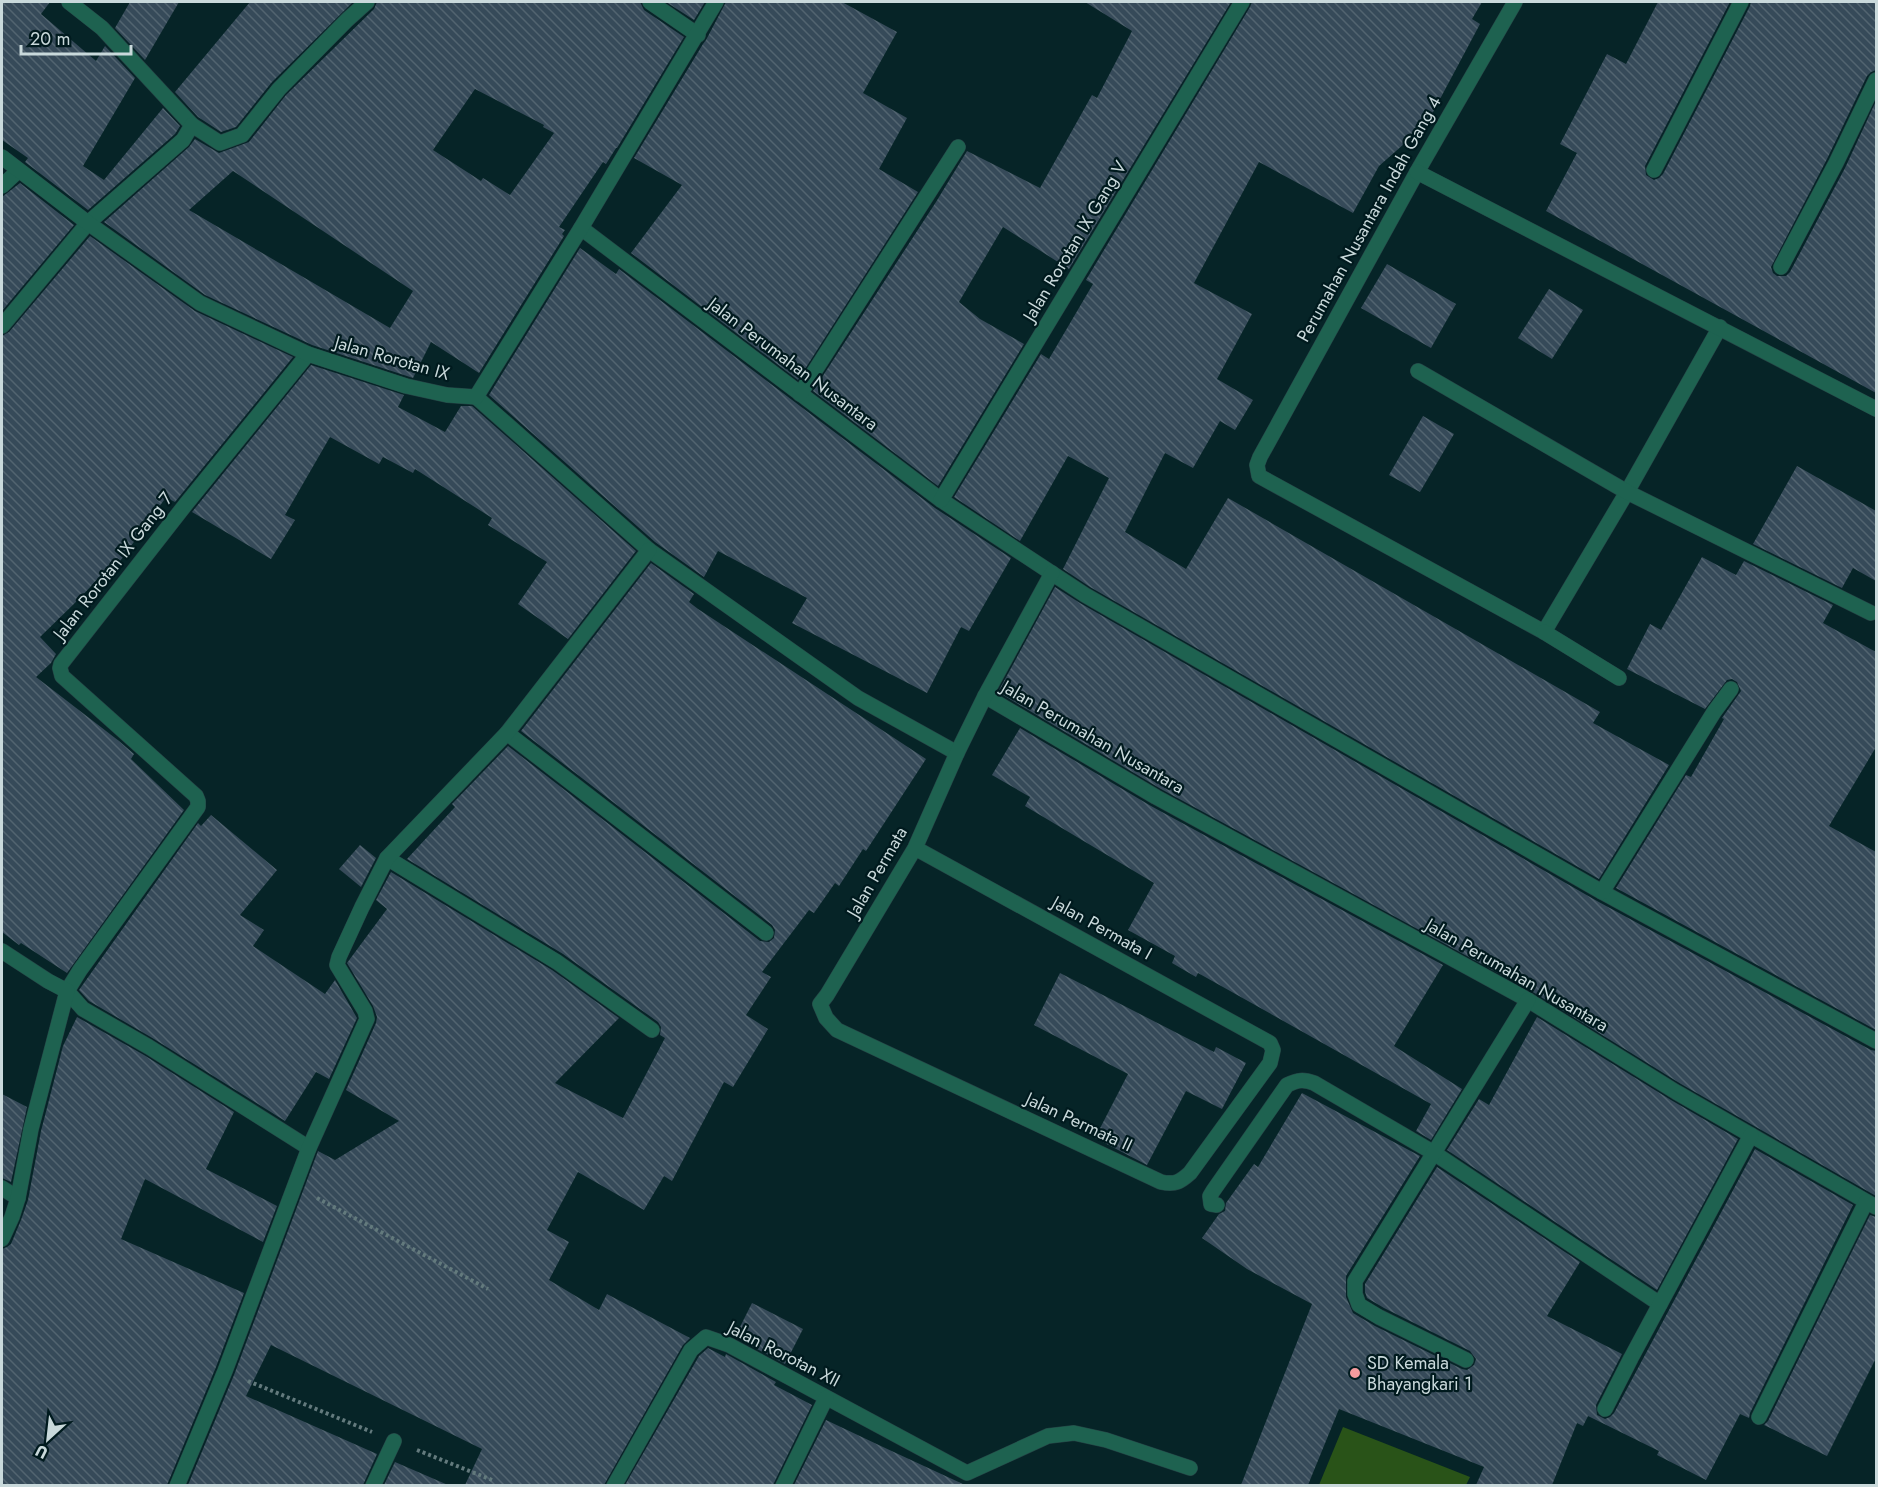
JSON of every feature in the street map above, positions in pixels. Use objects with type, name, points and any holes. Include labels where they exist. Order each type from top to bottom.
[{"type":"street","points":[[69,2],[102,28],[192,125],[220,143],[242,135],[279,90],[367,2]]},
{"type":"street","points":[[650,2],[698,35]]},
{"type":"street","points":[[716,2],[581,228],[476,397],[649,550],[858,698],[957,753]]},
{"type":"street","name":"Jalan Rorotan IX Gang V","points":[[941,500],[1242,2]]},
{"type":"street","name":"Perumahan Nusantara Indah Gang 4","points":[[1515,2],[1417,172],[1257,465],[1259,476],[1544,632]]},
{"type":"street","points":[[1654,170],[1741,2]]},
{"type":"street","points":[[1781,267],[1836,163],[1876,80]]},
{"type":"street","points":[[2,326],[88,223],[183,140],[192,125]]},
{"type":"street","points":[[800,394],[958,147]]},
{"type":"street","name":"Jalan Rorotan IX","points":[[2,157],[88,223],[200,303],[308,354],[406,386],[447,395],[476,397]]},
{"type":"street","points":[[2,186],[18,171]]},
{"type":"street","points":[[1417,172],[1876,409]]},
{"type":"street","name":"Jalan Perumahan Nusantara","points":[[581,228],[941,500],[1085,595],[1602,892],[1876,1041]]},
{"type":"street","points":[[1619,678],[1544,632],[1627,492],[1720,327]]},
{"type":"street","name":"Jalan Rorotan IX Gang 7","points":[[67,991],[198,807],[198,801],[196,796],[62,676],[61,664],[186,504],[308,354]]},
{"type":"street","points":[[1418,371],[1627,492],[1872,613]]},
{"type":"street","points":[[177,1485],[225,1371],[309,1148],[367,1019],[365,1011],[337,965],[362,907],[387,858],[507,734],[649,550]]},
{"type":"street","name":"Jalan Perumahan Nusantara","points":[[1048,570],[985,696],[1156,797],[1528,1000],[1676,1092],[1871,1205]]},
{"type":"street","points":[[1602,892],[1714,712],[1731,689]]},
{"type":"street","name":"Jalan Permata","points":[[820,1004],[915,848],[985,696]]},
{"type":"street","points":[[507,734],[766,933]]},
{"type":"street","name":"Jalan Permata I","points":[[915,848],[1270,1042]]},
{"type":"street","points":[[387,858],[557,962],[652,1030]]},
{"type":"street","points":[[2,951],[67,991],[82,1009],[149,1047],[309,1148]]},
{"type":"street","points":[[2,1239],[18,1198],[31,1130],[67,991]]},
{"type":"street","points":[[1466,1360],[1359,1305],[1354,1294],[1355,1281],[1528,1000]]},
{"type":"street","name":"Jalan Permata II","points":[[820,1004],[826,1018],[837,1030],[1161,1182],[1172,1185],[1190,1173],[1270,1063],[1273,1050],[1270,1042]]},
{"type":"street","points":[[1217,1205],[1210,1204],[1209,1201],[1213,1191],[1287,1084],[1296,1080],[1304,1080],[1314,1083],[1434,1153],[1660,1304]]},
{"type":"street","points":[[1605,1409],[1751,1136]]},
{"type":"street","points":[[2,1188],[18,1198]]},
{"type":"street","points":[[1759,1417],[1871,1205]]},
{"type":"street","name":"Jalan Rorotan XII","points":[[614,1485],[691,1350],[706,1337],[729,1345],[826,1398],[963,1479],[1048,1436],[1074,1433],[1106,1440],[1190,1468]]},
{"type":"street","points":[[783,1485],[826,1398]]},
{"type":"street","points":[[373,1485],[394,1441]]},
{"type":"path","points":[[295,1186],[488,1289]]},
{"type":"path","points":[[225,1371],[492,1480]]},
{"type":"green space","points":[[1343,1427],[1470,1477],[1466,1485],[1319,1485]]},
{"type":"building","points":[[2,2],[50,2],[41,14],[96,61],[105,46],[135,78],[83,166],[104,180],[163,108],[180,126],[175,134],[88,210],[25,162],[28,158],[2,140]]},
{"type":"building","points":[[130,2],[179,2],[145,60],[115,28]]},
{"type":"building","points":[[250,2],[353,2],[272,82],[236,127],[221,132],[198,117],[175,92]]},
{"type":"building","points":[[377,2],[640,2],[644,10],[684,37],[617,148],[606,164],[603,162],[559,227],[565,230],[562,234],[564,236],[479,373],[431,342],[413,378],[312,345],[205,295],[104,222],[189,147],[195,139],[219,153],[249,142],[286,95],[374,9]],"holes":[[[475,89],[544,125],[543,127],[554,133],[510,195],[483,178],[481,181],[433,150]],[[233,171],[413,291],[390,328],[189,210]]]},
{"type":"building","points":[[666,2],[705,2],[694,20]]},
{"type":"building","points":[[726,2],[842,2],[897,32],[863,93],[907,118],[879,169],[918,192],[798,380],[631,253],[682,185],[634,158],[706,40]]},
{"type":"building","points":[[1085,2],[1231,2],[1069,269],[1003,227],[959,302],[980,319],[1024,344],[938,486],[813,391],[967,151],[1040,188],[1092,95],[1097,98],[1132,31]]},
{"type":"building","points":[[1252,2],[1482,2],[1472,19],[1480,24],[1424,129],[1421,129],[1379,166],[1353,213],[1259,162],[1194,283],[1252,314],[1217,379],[1253,400],[1235,430],[1220,421],[1193,468],[1165,453],[1125,532],[1186,569],[1228,498],[1600,712],[1593,723],[1669,765],[1599,879],[1090,587],[1063,569],[1109,478],[1068,456],[1020,541],[954,497],[1041,354],[1049,359],[1093,284],[1086,280]]},
{"type":"building","points":[[1658,2],[1730,2],[1645,166],[1646,175],[1654,180],[1663,174],[1751,2],[1876,2],[1876,70],[1867,76],[1771,267],[1777,276],[1786,276],[1790,272],[1845,168],[1876,101],[1876,393],[1546,211],[1577,153],[1560,144],[1607,54],[1626,64]]},
{"type":"building","points":[[20,183],[74,225],[2,311],[2,197]]},
{"type":"building","points":[[90,236],[195,311],[293,357],[175,502],[169,499],[167,502],[164,500],[118,564],[114,561],[40,637],[56,654],[51,663],[36,677],[134,754],[131,759],[184,810],[67,973],[21,943],[19,945],[2,932],[2,336],[9,332]]},
{"type":"building","points":[[580,248],[616,274],[619,269],[935,508],[1011,558],[969,631],[961,627],[927,693],[792,623],[807,598],[718,551],[704,577],[655,542],[489,395]]},
{"type":"building","points":[[1387,264],[1456,304],[1431,348],[1361,308]]},
{"type":"building","points":[[1549,289],[1583,310],[1552,359],[1518,338]]},
{"type":"building","points":[[311,365],[404,395],[398,407],[445,432],[461,406],[472,406],[636,551],[568,639],[518,604],[547,562],[488,525],[492,518],[415,469],[413,473],[383,457],[379,464],[330,437],[285,515],[295,520],[271,559],[192,512]]},
{"type":"building","points":[[1423,416],[1454,434],[1420,492],[1389,475]]},
{"type":"building","points":[[1797,466],[1876,511],[1876,581],[1853,568],[1842,588],[1753,544]]},
{"type":"building","points":[[1702,557],[1736,575],[1744,561],[1833,605],[1823,623],[1876,652],[1876,747],[1829,826],[1876,852],[1876,1030],[1616,888],[1686,775],[1691,777],[1724,719],[1722,718],[1741,691],[1737,682],[1732,679],[1727,680],[1705,709],[1627,669],[1650,624],[1661,630]]},
{"type":"building","points":[[651,563],[694,594],[689,602],[698,609],[926,759],[866,851],[863,849],[839,886],[835,883],[814,913],[809,910],[762,972],[771,977],[746,1015],[768,1029],[733,1087],[724,1082],[672,1181],[664,1176],[644,1210],[578,1172],[547,1230],[569,1242],[549,1280],[599,1310],[607,1294],[690,1338],[683,1345],[604,1485],[465,1485],[482,1449],[271,1345],[246,1396],[377,1454],[363,1485],[188,1485],[234,1375],[318,1151],[335,1160],[399,1121],[346,1090],[377,1017],[373,1006],[347,963],[387,909],[376,900],[391,872],[552,970],[619,1018],[555,1083],[623,1118],[665,1038],[660,1035],[661,1027],[658,1022],[563,954],[407,859],[455,807],[452,804],[508,746],[760,941],[769,942],[774,938],[775,930],[772,925],[521,731]]},
{"type":"building","points":[[1055,587],[1597,901],[1876,1051],[1876,1196],[1681,1084],[1533,992],[1161,789],[998,692]]},
{"type":"building","points":[[1020,728],[1151,806],[1443,965],[1394,1046],[1462,1089],[1431,1140],[1416,1131],[1431,1104],[1198,973],[1196,977],[1172,963],[1175,956],[1128,930],[1154,883],[1025,806],[1030,797],[992,775]]},
{"type":"building","points":[[211,815],[277,870],[240,915],[264,930],[253,946],[325,994],[335,980],[357,1018],[329,1079],[316,1072],[285,1121],[89,1001],[79,990],[198,823],[201,826]]},
{"type":"building","points":[[360,845],[376,858],[361,887],[339,869]]},
{"type":"building","points":[[1060,973],[1214,1052],[1216,1047],[1246,1063],[1222,1109],[1186,1091],[1147,1165],[1095,1138],[1128,1074],[1034,1025]]},
{"type":"building","points":[[77,1017],[144,1055],[234,1112],[206,1169],[277,1206],[263,1242],[145,1179],[121,1239],[244,1293],[167,1485],[2,1485],[2,1249],[11,1244],[28,1200],[41,1131],[63,1046]]},
{"type":"building","points":[[1537,1017],[1738,1139],[1657,1290],[1447,1150],[1479,1099],[1489,1105]]},
{"type":"building","points":[[1302,1093],[1420,1156],[1346,1276],[1346,1297],[1353,1313],[1462,1369],[1467,1370],[1474,1365],[1476,1359],[1470,1351],[1384,1308],[1367,1298],[1365,1292],[1365,1284],[1437,1167],[1580,1262],[1547,1316],[1622,1354],[1596,1405],[1597,1415],[1605,1419],[1614,1413],[1755,1149],[1853,1205],[1749,1418],[1740,1414],[1706,1480],[1657,1455],[1659,1451],[1588,1416],[1583,1426],[1577,1423],[1552,1485],[1476,1485],[1484,1467],[1339,1409],[1308,1485],[1241,1485],[1312,1304],[1247,1269],[1202,1238],[1219,1214],[1225,1211],[1226,1203],[1254,1164],[1258,1167]]},
{"type":"building","points":[[2,1094],[27,1107],[11,1182],[2,1178]]},
{"type":"building","points":[[1870,1215],[1876,1217],[1876,1358],[1827,1456],[1764,1425]]},
{"type":"building","points":[[752,1303],[803,1329],[785,1364],[735,1337]]},
{"type":"building","points":[[708,1348],[725,1357],[726,1354],[776,1382],[774,1385],[812,1405],[773,1485],[625,1485],[699,1356]]},
{"type":"building","points":[[826,1420],[883,1447],[965,1485],[794,1485]]},
{"type":"building","points":[[395,1462],[448,1485],[384,1485]]},
{"type":"place","name":"SD Kemala Bhayangkari 1","points":[[1355,1373]]}]
